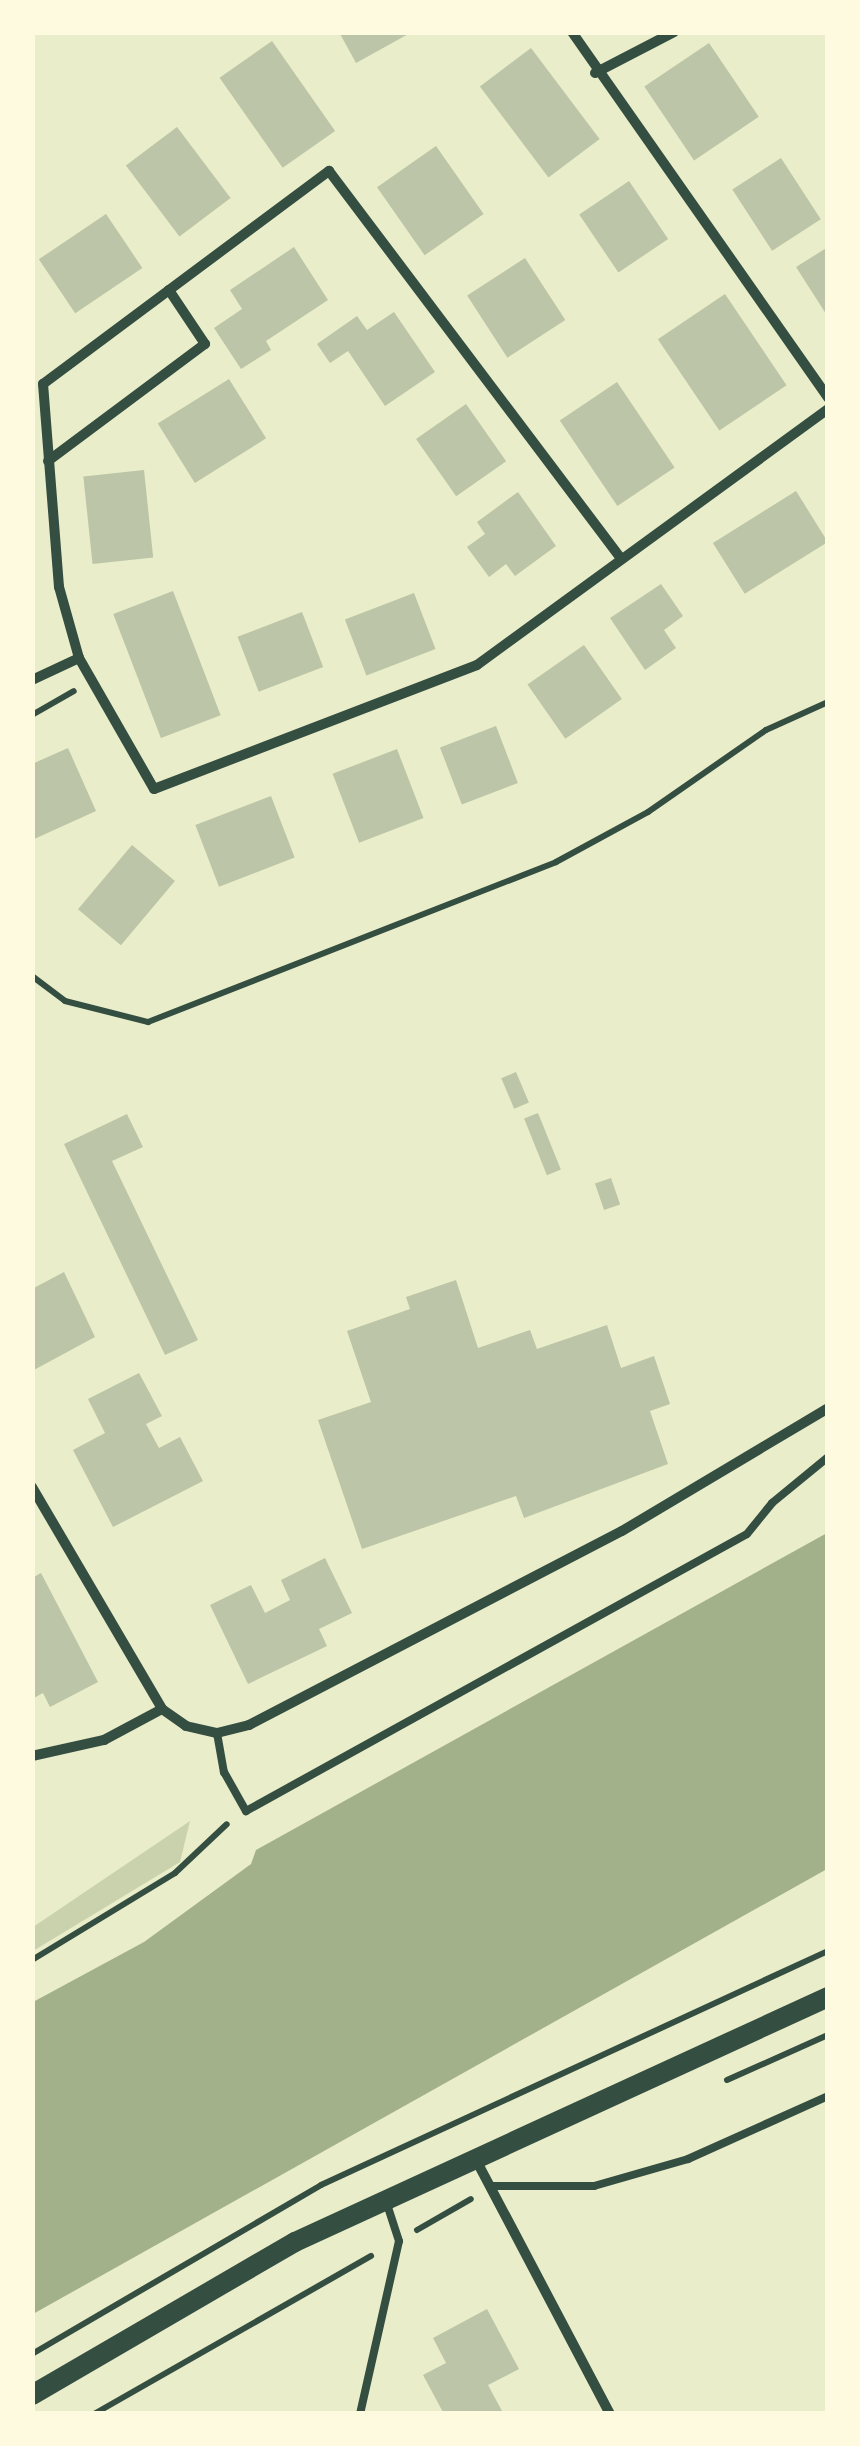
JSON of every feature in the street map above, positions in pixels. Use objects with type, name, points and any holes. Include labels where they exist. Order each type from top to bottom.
[{"type":"main road","points":[[32,2395],[294,2242],[474,2155],[828,1997]]},
{"type":"street","points":[[572,32],[595,73],[828,398]]},
{"type":"street","points":[[595,73],[674,32]]},
{"type":"street","points":[[619,556],[329,171],[43,384],[58,586],[79,658],[154,789],[476,665],[619,556],[828,409]]},
{"type":"street","points":[[48,461],[205,344],[169,290]]},
{"type":"street","points":[[32,680],[79,658]]},
{"type":"street","points":[[32,1487],[162,1709],[186,1726],[217,1733],[249,1725],[622,1531],[828,1408]]},
{"type":"street","points":[[32,1756],[104,1740],[162,1709]]},
{"type":"street","points":[[474,2155],[610,2414]]},
{"type":"lane","points":[[217,1733],[224,1772],[246,1811],[747,1534],[772,1503],[828,1456]]},
{"type":"lane","points":[[492,2186],[594,2186],[688,2159],[828,2096]]},
{"type":"lane","points":[[360,2414],[398,2241],[385,2200]]},
{"type":"path","points":[[32,716],[92,681]]},
{"type":"path","points":[[32,976],[65,1001],[148,1022],[556,862],[648,812],[766,730],[828,702]]},
{"type":"path","points":[[32,1960],[175,1873],[204,1841],[246,1811]]},
{"type":"path","points":[[32,2354],[321,2185],[828,1950]]},
{"type":"path","points":[[722,2083],[828,2035]]},
{"type":"path","points":[[94,2414],[492,2186]]},
{"type":"shaded area","points":[[827,1533],[827,1869],[33,2314],[33,2002],[144,1942],[251,1864],[256,1850]]},
{"type":"shaded area","points":[[190,1821],[180,1862],[33,1951],[33,1927]]},
{"type":"building","points":[[339,32],[412,32],[356,63]]},
{"type":"building","points":[[272,41],[335,131],[283,168],[220,78]]},
{"type":"building","points":[[709,43],[759,117],[694,160],[644,87]]},
{"type":"building","points":[[531,48],[600,139],[548,178],[480,87]]},
{"type":"building","points":[[177,127],[231,198],[179,237],[126,166]]},
{"type":"building","points":[[436,146],[484,214],[425,255],[377,187]]},
{"type":"building","points":[[781,158],[821,219],[772,251],[732,190]]},
{"type":"building","points":[[629,181],[668,239],[618,273],[579,215]]},
{"type":"building","points":[[106,214],[142,268],[75,313],[39,259]]},
{"type":"building","points":[[294,247],[328,300],[266,341],[271,350],[241,369],[214,328],[242,309],[230,290]]},
{"type":"building","points":[[828,247],[828,317],[796,267]]},
{"type":"building","points":[[525,258],[565,320],[507,358],[467,296]]},
{"type":"building","points":[[725,294],[787,385],[719,430],[658,339]]},
{"type":"building","points":[[394,312],[435,372],[385,406],[348,351],[330,363],[317,344],[357,316],[367,330]]},
{"type":"building","points":[[229,379],[266,438],[195,483],[158,424]]},
{"type":"building","points":[[617,382],[675,467],[617,506],[560,421]]},
{"type":"building","points":[[466,404],[506,461],[456,496],[416,439]]},
{"type":"building","points":[[144,470],[153,558],[93,564],[83,476]]},
{"type":"building","points":[[796,491],[828,542],[745,594],[713,543]]},
{"type":"building","points":[[518,492],[556,546],[515,576],[506,564],[489,577],[467,547],[485,534],[477,522]]},
{"type":"building","points":[[661,584],[683,616],[664,630],[676,648],[645,670],[610,618]]},
{"type":"building","points":[[173,591],[221,715],[161,738],[113,614]]},
{"type":"building","points":[[414,593],[436,649],[366,676],[345,620]]},
{"type":"building","points":[[302,612],[323,667],[259,692],[238,637]]},
{"type":"building","points":[[584,645],[622,699],[565,739],[527,685]]},
{"type":"building","points":[[496,726],[518,783],[462,804],[440,748]]},
{"type":"building","points":[[68,748],[96,811],[32,840],[32,764]]},
{"type":"building","points":[[397,749],[424,818],[359,843],[333,774]]},
{"type":"building","points":[[271,796],[295,858],[219,887],[195,825]]},
{"type":"building","points":[[132,845],[175,881],[121,945],[78,909]]},
{"type":"building","points":[[516,1072],[529,1102],[514,1109],[501,1078]]},
{"type":"building","points":[[538,1113],[561,1170],[547,1175],[524,1119]]},
{"type":"building","points":[[127,1114],[143,1147],[112,1161],[198,1340],[165,1355],[64,1144]]},
{"type":"building","points":[[611,1178],[620,1204],[604,1210],[595,1184]]},
{"type":"building","points":[[64,1272],[95,1337],[32,1371],[32,1289]]},
{"type":"building","points":[[456,1280],[478,1348],[530,1330],[537,1349],[607,1325],[621,1368],[654,1356],[670,1404],[650,1411],[668,1464],[524,1518],[516,1496],[362,1549],[318,1420],[371,1402],[347,1331],[410,1309],[406,1297]]},
{"type":"building","points":[[139,1373],[162,1416],[146,1424],[159,1448],[180,1437],[203,1481],[113,1527],[73,1450],[105,1433],[88,1399]]},
{"type":"building","points":[[325,1558],[352,1613],[319,1629],[327,1646],[248,1684],[210,1605],[251,1585],[265,1613],[290,1600],[281,1580]]},
{"type":"building","points":[[41,1573],[98,1682],[50,1707],[43,1693],[32,1699],[32,1578]]},
{"type":"building","points":[[487,2309],[519,2369],[488,2385],[502,2411],[444,2414],[423,2375],[446,2363],[433,2338]]}]
